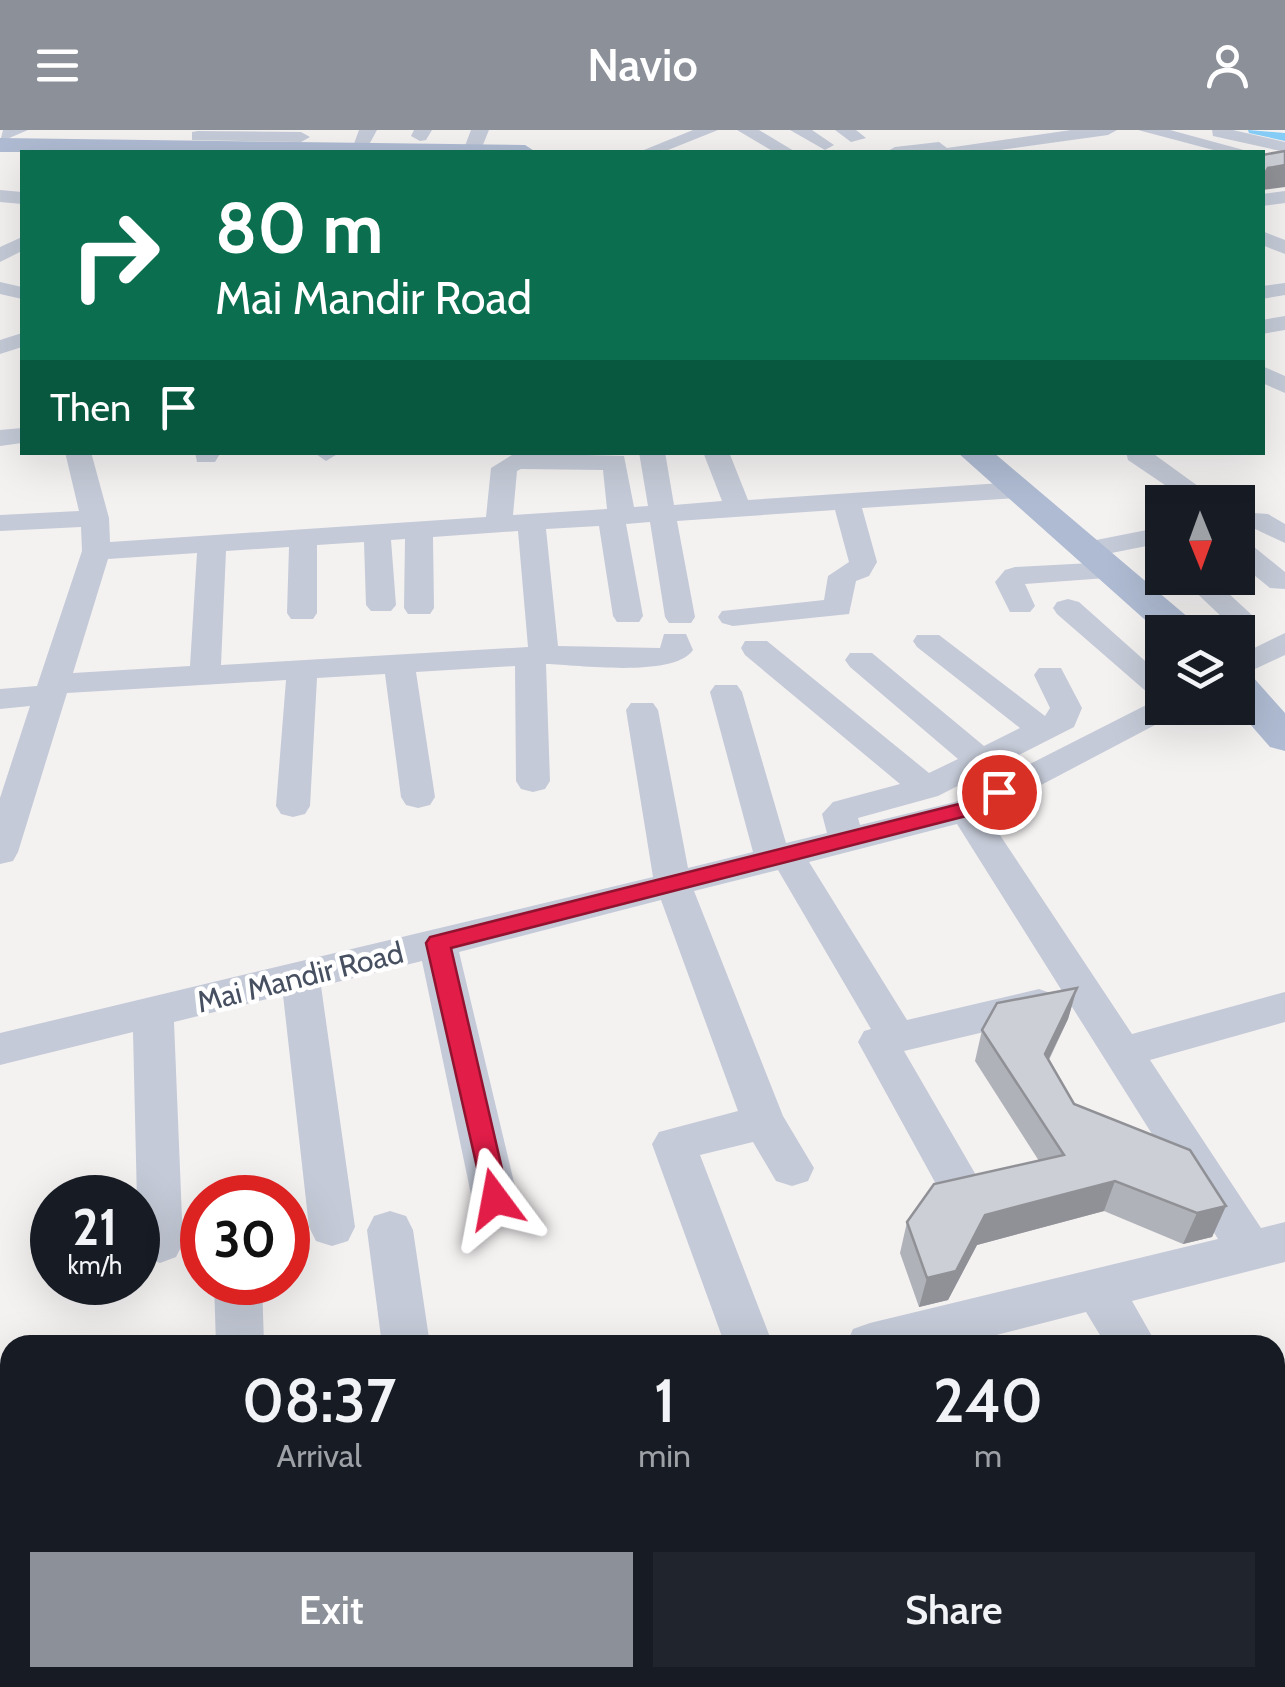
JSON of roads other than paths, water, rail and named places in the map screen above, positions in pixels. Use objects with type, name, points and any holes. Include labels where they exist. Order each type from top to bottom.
[{"type":"main road","points":[[0,145],[476,140],[516,150]]},
{"type":"main road","points":[[976,455],[1162,615]]},
{"type":"main road","points":[[1255,705],[1285,738]]},
{"type":"street","points":[[0,137],[19,130]]},
{"type":"street","points":[[746,130],[783,150]]},
{"type":"street","points":[[799,130],[825,145]]},
{"type":"street","points":[[982,150],[1011,149],[1040,134],[1108,130]]},
{"type":"street","points":[[1147,130],[1221,150]]},
{"type":"street","points":[[1212,130],[1285,147]]},
{"type":"street","points":[[648,139],[685,147],[711,134]]},
{"type":"street","points":[[1040,134],[1070,150]]},
{"type":"street","points":[[198,136],[265,143]]},
{"type":"street","points":[[1265,232],[1285,217]]},
{"type":"street","points":[[0,852],[96,551],[95,518],[79,455]]},
{"type":"street","points":[[0,699],[52,689],[205,675],[537,655],[666,656],[678,650],[678,629],[652,455]]},
{"type":"street","points":[[717,455],[738,510]]},
{"type":"street","points":[[1138,455],[1182,485]]},
{"type":"street","points":[[499,524],[504,468],[514,462],[614,462],[628,616]]},
{"type":"street","points":[[96,551],[1017,490]]},
{"type":"street","points":[[733,617],[838,608],[842,576],[860,570],[863,562],[847,503]]},
{"type":"street","points":[[0,523],[95,518]]},
{"type":"street","points":[[1255,520],[1285,535]]},
{"type":"street","points":[[531,521],[537,655],[533,781]]},
{"type":"street","points":[[419,529],[419,608]]},
{"type":"street","points":[[377,532],[381,605]]},
{"type":"street","points":[[302,536],[302,613]]},
{"type":"street","points":[[205,675],[212,542]]},
{"type":"street","points":[[1020,606],[1010,582],[1015,576],[1098,560],[1145,544]]},
{"type":"street","points":[[1255,562],[1280,582]]},
{"type":"street","points":[[1215,595],[1238,615]]},
{"type":"street","points":[[1068,608],[1145,677]]},
{"type":"street","points":[[928,642],[1044,730]]},
{"type":"street","points":[[1255,659],[1285,642]]},
{"type":"street","points":[[756,648],[926,788]]},
{"type":"street","points":[[861,660],[981,760]]},
{"type":"street","points":[[399,664],[418,797]]},
{"type":"street","points":[[293,806],[302,669]]},
{"type":"street","points":[[846,840],[840,814],[844,810],[926,788],[1066,716],[1050,675]]},
{"type":"street","points":[[726,692],[780,857],[896,1037]]},
{"type":"street","points":[[642,710],[673,884],[764,1122],[792,1168]]},
{"type":"street","name":"Mai Mandir Road","points":[[0,1048],[966,810],[1145,717]]},
{"type":"street","points":[[911,1335],[1268,1247],[1123,1052],[966,810]]},
{"type":"street","points":[[438,943],[495,1199]]},
{"type":"street","points":[[300,976],[332,1227]]},
{"type":"street","points":[[958,1182],[878,1042],[1085,993]]},
{"type":"street","points":[[1123,1052],[1285,1007]]},
{"type":"street","points":[[153,1012],[158,1175]]},
{"type":"street","points":[[745,1335],[674,1144],[764,1122]]},
{"type":"street","points":[[390,1230],[405,1335]]},
{"type":"street","points":[[1098,1290],[1127,1335]]},
{"type":"street","points":[[239,1305],[240,1335]]},
{"type":"waterway","points":[[1254,130],[1285,137]]}]
